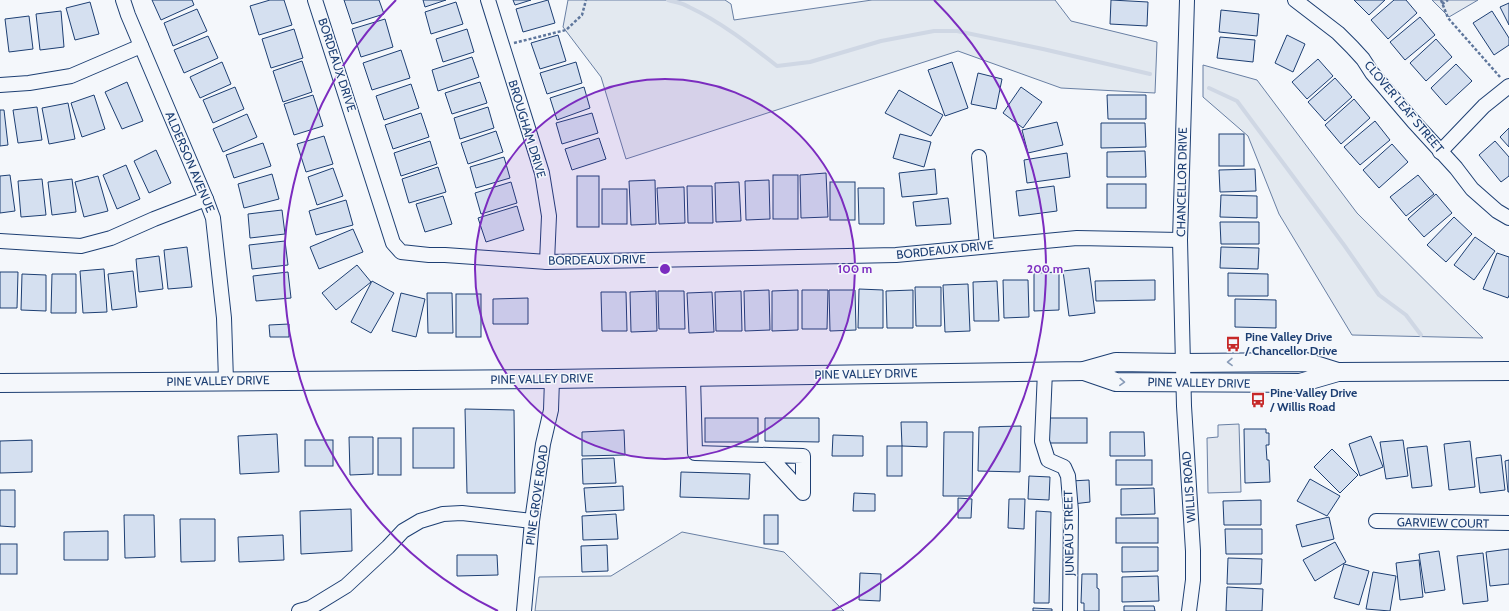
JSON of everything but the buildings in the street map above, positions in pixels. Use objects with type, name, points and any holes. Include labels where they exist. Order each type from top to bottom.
[{"type":"main road","name":"PINE VALLEY DRIVE","points":[[0,383],[552,379],[1084,371],[1116,362],[1306,362],[1338,372]]},
{"type":"main road","name":"PINE VALLEY DRIVE","points":[[1084,371],[1116,382],[1300,384],[1338,372],[1509,371]]},
{"type":"street","name":"ALDERSON AVENUE","points":[[123,0],[213,218],[224,318],[226,381]]},
{"type":"street","name":"BORDEAUX DRIVE","points":[[315,0],[393,243],[401,252],[547,262],[896,255],[1077,238],[1180,240]]},
{"type":"street","name":"BROUGHAM DRIVE","points":[[488,0],[542,173],[549,216],[547,262]]},
{"type":"street","name":"CHANCELLOR DRIVE","points":[[1183,363],[1180,240],[1187,0]]},
{"type":"street","name":"CLOVER LEAF STREET","points":[[1295,0],[1338,33],[1360,55],[1372,73],[1440,152],[1456,168],[1472,189],[1496,211],[1509,218]]},
{"type":"street","points":[[0,85],[29,83],[71,76],[141,46]]},
{"type":"street","points":[[1440,152],[1484,106],[1508,86]]},
{"type":"street","points":[[979,157],[986,246]]},
{"type":"street","points":[[0,241],[81,246],[111,238],[154,219],[206,199]]},
{"type":"street","name":"WILLIS ROAD","points":[[1183,363],[1193,580],[1189,611]]},
{"type":"street","name":"JUNEAU STREET","points":[[1045,371],[1042,441],[1048,460],[1064,467],[1068,476],[1071,511],[1070,611]]},
{"type":"street","points":[[693,377],[695,453],[768,455]]},
{"type":"street","name":"PINE GROVE ROAD","points":[[524,611],[532,521],[551,410],[552,379]]},
{"type":"street","points":[[299,611],[310,608],[346,586],[403,531],[420,521],[443,514],[462,513],[532,521]]},
{"type":"street","name":"GARVIEW COURT","points":[[1376,521],[1509,523]]},
{"type":"path","points":[[502,46],[566,30],[582,15],[586,0]]},
{"type":"path","points":[[1441,0],[1448,18],[1508,86]]},
{"type":"path","points":[[1442,4],[1448,0]]},
{"type":"shaded area","points":[[568,0],[725,0],[731,4],[734,20],[872,0],[1055,0],[1071,21],[1157,42],[1155,93],[1061,88],[958,51],[626,159],[601,77],[563,27]]},
{"type":"shaded area","points":[[1432,0],[1478,0],[1449,17]]},
{"type":"shaded area","points":[[1203,65],[1257,80],[1357,213],[1483,338],[1352,335],[1279,214],[1248,136],[1203,97]]},
{"type":"shaded area","points":[[1239,424],[1241,492],[1208,493],[1207,438],[1218,437],[1218,425]]},
{"type":"shaded area","points":[[682,532],[784,552],[844,611],[535,611],[539,577],[611,576]]},
{"type":"waterway","points":[[668,0],[684,4],[724,26],[777,66],[810,62],[881,41],[934,31],[957,31],[1150,74]]},
{"type":"waterway","points":[[1209,88],[1237,101],[1344,245],[1379,295],[1406,315],[1421,335]]},
{"type":"place","name":"Pine Valley Drive / Chancellor Drive","points":[[1233,344]]},
{"type":"place","name":"Pine Valley Drive / Willis Road","points":[[1258,400]]}]
